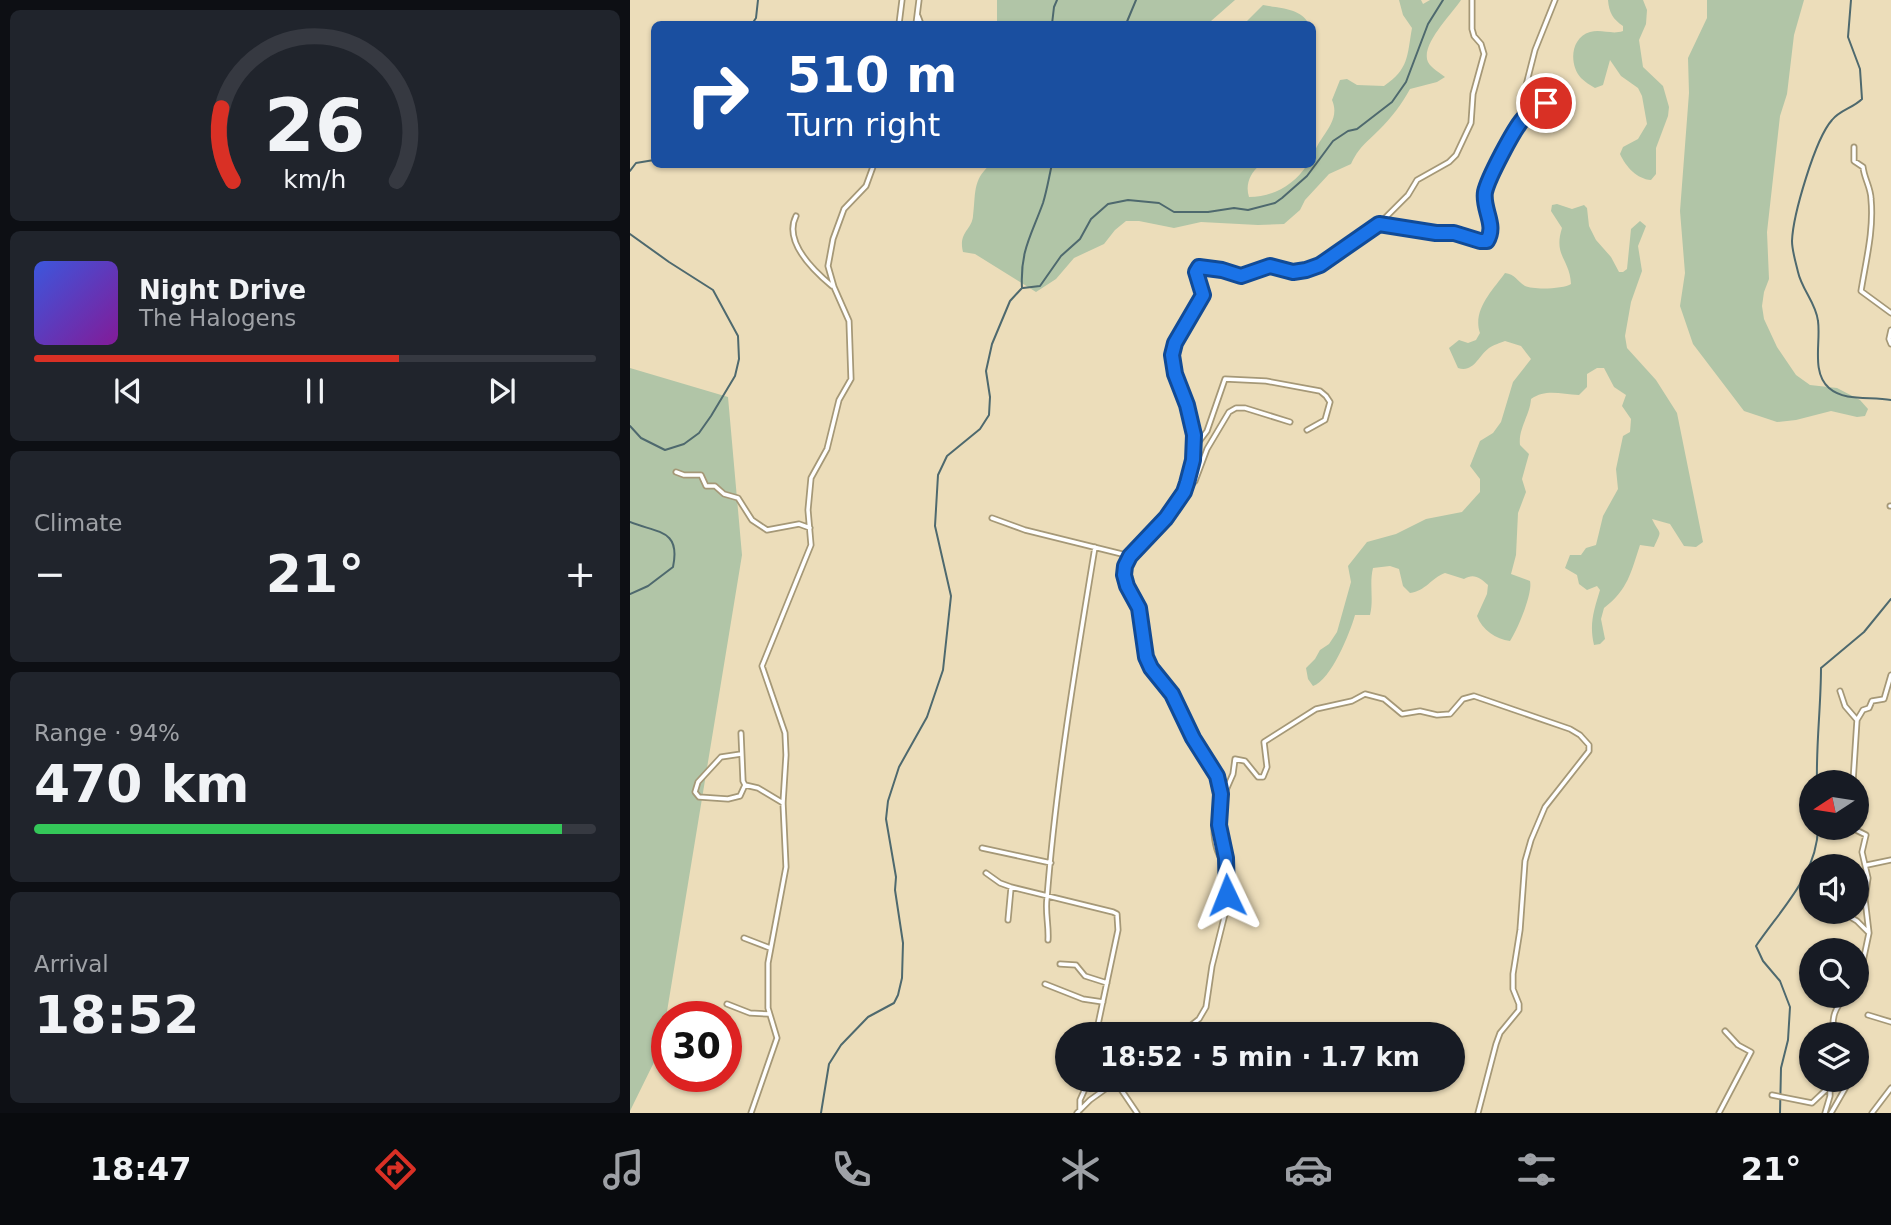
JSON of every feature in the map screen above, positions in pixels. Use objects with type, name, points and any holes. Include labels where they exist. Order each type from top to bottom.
[{"type":"street","points":[[899,21],[902,0]]},
{"type":"street","points":[[918,21],[919,0]]},
{"type":"street","points":[[1195,449],[1187,405],[1175,374],[1172,355],[1175,343],[1203,295],[1196,279],[1197,269],[1202,267],[1222,270],[1241,276],[1270,266],[1293,272],[1320,265],[1379,224],[1408,195],[1417,180],[1449,162],[1456,155],[1471,123],[1473,94],[1484,54],[1484,49],[1472,29],[1472,0]]},
{"type":"street","points":[[1521,122],[1521,105],[1535,50],[1555,0]]},
{"type":"street","points":[[1379,224],[1436,233],[1454,233],[1487,241],[1491,230],[1485,200],[1486,190],[1509,140],[1521,122],[1542,108],[1554,94]]},
{"type":"street","points":[[1854,147],[1854,161],[1863,167],[1871,194],[1872,229],[1861,291],[1891,313]]},
{"type":"street","points":[[751,1113],[777,1038],[769,1014],[770,948],[786,867],[783,803],[785,733],[762,666],[811,545],[808,510],[811,478],[827,449],[839,400],[848,386],[851,372],[849,321],[834,288],[828,266],[833,239],[844,209],[866,186],[873,168]]},
{"type":"street","points":[[796,216],[792,230],[801,252],[818,275],[834,288]]},
{"type":"street","points":[[1891,330],[1891,344]]},
{"type":"street","points":[[1184,492],[1195,449],[1207,431],[1224,379],[1266,381],[1320,391],[1330,402],[1325,420],[1307,430]]},
{"type":"street","points":[[1195,1022],[1206,1007],[1212,966],[1226,910],[1228,881],[1219,815],[1221,794],[1217,776],[1193,738],[1172,694],[1151,668],[1146,657],[1139,608],[1124,579],[1125,566],[1130,556],[1166,518],[1195,481],[1207,449],[1232,410],[1255,410],[1290,422]]},
{"type":"street","points":[[676,472],[701,475],[706,486],[715,486],[723,494],[738,498],[752,520],[767,530],[799,524],[810,528]]},
{"type":"street","points":[[992,518],[1026,530],[1130,556]]},
{"type":"street","points":[[1048,940],[1049,924],[1046,916],[1051,863],[1095,547]]},
{"type":"street","points":[[1854,770],[1857,720],[1872,701],[1884,699],[1891,675]]},
{"type":"street","points":[[1840,691],[1845,706],[1857,720]]},
{"type":"street","points":[[1219,806],[1233,774],[1234,759],[1245,761],[1258,778],[1263,777],[1267,767],[1264,741],[1316,709],[1353,701],[1365,694],[1384,699],[1402,714],[1420,711],[1437,715],[1450,714],[1464,699],[1474,696],[1570,729],[1589,745],[1589,751],[1545,807],[1531,840],[1525,861],[1520,930],[1513,974],[1513,989],[1519,1010],[1500,1033],[1478,1113]]},
{"type":"street","points":[[741,733],[745,785],[740,796],[728,799],[699,797],[695,792],[698,782],[712,770],[721,757],[741,754]]},
{"type":"street","points":[[745,785],[758,788],[783,803]]},
{"type":"street","points":[[982,848],[1051,863]]},
{"type":"street","points":[[1869,865],[1891,860]]},
{"type":"street","points":[[986,873],[1011,887],[1113,912],[1116,915],[1118,930],[1099,1022]]},
{"type":"street","points":[[1007,920],[1011,887]]},
{"type":"street","points":[[1860,924],[1869,933]]},
{"type":"street","points":[[1868,924],[1868,938]]},
{"type":"street","points":[[744,938],[770,948]]},
{"type":"street","points":[[1060,964],[1076,965],[1085,976],[1107,983]]},
{"type":"street","points":[[1045,984],[1083,999],[1103,1002]]},
{"type":"street","points":[[742,1010],[769,1014]]},
{"type":"street","points":[[1868,1015],[1891,1022]]},
{"type":"street","points":[[1719,1113],[1751,1052],[1738,1045],[1726,1031]]},
{"type":"street","points":[[1772,1096],[1812,1103],[1830,1086],[1825,1113]]},
{"type":"street","points":[[1872,1113],[1891,1088]]},
{"type":"street","points":[[1079,1111],[1084,1092]]},
{"type":"street","points":[[1079,1111],[1103,1092]]},
{"type":"street","points":[[1124,1092],[1137,1113]]},
{"type":"street","points":[[1831,1113],[1843,1092]]},
{"type":"green space","points":[[997,0],[1235,0],[1211,21],[997,21]]},
{"type":"green space","points":[[1399,0],[1421,0],[1423,4],[1430,0],[1461,0],[1438,30],[1427,55],[1429,64],[1445,77],[1437,82],[1410,89],[1396,111],[1360,149],[1351,164],[1329,174],[1305,200],[1300,210],[1284,224],[1201,222],[1174,228],[1126,221],[1104,244],[1074,258],[1056,279],[1036,292],[975,254],[963,252],[962,240],[972,221],[978,182],[987,168],[1257,168],[1249,180],[1249,197],[1266,195],[1282,188],[1304,168],[1316,168],[1316,149],[1334,117],[1332,100],[1340,80],[1347,79],[1357,85],[1384,86],[1403,68],[1412,28],[1403,15]]},
{"type":"green space","points":[[1608,0],[1643,0],[1647,10],[1646,24],[1639,40],[1643,67],[1663,86],[1669,107],[1656,148],[1656,174],[1651,180],[1632,172],[1620,154],[1623,147],[1638,139],[1647,124],[1638,88],[1621,76],[1610,60],[1603,85],[1595,88],[1577,73],[1573,59],[1575,46],[1583,35],[1594,31],[1623,31],[1623,26],[1611,12]]},
{"type":"green space","points":[[1707,0],[1804,0],[1794,35],[1787,94],[1780,116],[1767,232],[1769,279],[1762,306],[1764,319],[1777,347],[1796,375],[1810,385],[1837,388],[1860,400],[1868,409],[1865,416],[1857,417],[1831,411],[1777,422],[1744,411],[1693,344],[1680,306],[1685,273],[1680,211],[1689,93],[1688,58],[1707,18]]},
{"type":"green space","points":[[1263,5],[1295,12],[1307,21],[1247,21]]},
{"type":"green space","points":[[1552,205],[1572,209],[1584,205],[1587,208],[1589,226],[1596,240],[1611,257],[1619,272],[1627,269],[1631,229],[1640,221],[1646,226],[1638,246],[1642,271],[1631,302],[1625,336],[1627,348],[1656,380],[1677,413],[1703,542],[1696,547],[1684,546],[1670,524],[1652,519],[1659,532],[1657,541],[1654,547],[1640,545],[1624,587],[1604,608],[1601,619],[1605,639],[1594,645],[1592,624],[1600,590],[1597,586],[1587,590],[1579,584],[1577,575],[1565,568],[1570,555],[1581,555],[1586,548],[1596,545],[1603,516],[1618,489],[1616,469],[1623,436],[1630,432],[1631,419],[1622,406],[1626,395],[1614,387],[1604,368],[1597,368],[1587,374],[1587,387],[1579,395],[1549,393],[1531,399],[1520,439],[1520,445],[1529,454],[1522,479],[1526,492],[1518,513],[1516,555],[1511,574],[1530,581],[1530,587],[1524,612],[1510,641],[1490,633],[1479,621],[1477,616],[1488,585],[1480,578],[1471,576],[1464,579],[1445,573],[1420,590],[1410,593],[1403,586],[1399,569],[1390,566],[1373,568],[1370,615],[1355,615],[1333,666],[1320,682],[1313,686],[1308,679],[1306,668],[1337,632],[1351,582],[1348,566],[1367,542],[1396,534],[1426,519],[1462,512],[1480,492],[1480,479],[1470,466],[1480,441],[1493,433],[1501,422],[1513,382],[1531,359],[1521,346],[1505,341],[1489,348],[1472,366],[1463,369],[1458,368],[1449,348],[1459,340],[1468,343],[1476,340],[1480,333],[1478,325],[1481,308],[1505,273],[1529,287],[1555,288],[1571,284],[1559,245],[1562,228],[1551,211]]},
{"type":"green space","points":[[630,368],[728,397],[742,555],[669,1001],[651,1001],[651,1068],[630,1111]]},
{"type":"waterway","points":[[754,21],[758,0]]},
{"type":"waterway","points":[[1052,21],[1057,0]]},
{"type":"waterway","points":[[1127,21],[1136,0]]},
{"type":"waterway","points":[[1316,164],[1333,141],[1348,131],[1357,129],[1392,102],[1406,82],[1428,24],[1443,0]]},
{"type":"waterway","points":[[1851,0],[1848,37],[1860,69],[1862,99],[1835,117],[1825,130],[1801,196],[1792,245],[1800,279],[1817,314],[1818,365],[1823,381],[1829,388],[1843,395],[1891,400]]},
{"type":"waterway","points":[[630,171],[636,163],[651,160]]},
{"type":"waterway","points":[[821,1113],[829,1064],[841,1045],[868,1017],[894,1003],[898,995],[902,978],[903,943],[886,819],[888,801],[899,767],[927,717],[943,670],[951,596],[935,526],[938,475],[947,456],[980,429],[989,415],[990,397],[986,371],[992,344],[1010,301],[1022,288],[1025,254],[1043,203],[1051,168]]},
{"type":"waterway","points":[[1023,288],[1040,286],[1061,256],[1080,239],[1091,219],[1108,204],[1128,200],[1159,203],[1174,212],[1208,212],[1234,208],[1248,210],[1275,203],[1313,168]]},
{"type":"waterway","points":[[630,234],[713,290],[738,336],[739,359],[735,376],[711,416],[699,433],[684,444],[665,450],[641,438],[630,426]]},
{"type":"waterway","points":[[630,522],[665,534],[673,545],[675,555],[673,567],[648,586],[630,594]]},
{"type":"waterway","points":[[1817,770],[1821,668],[1864,632],[1891,599]]},
{"type":"waterway","points":[[1780,1113],[1781,1068],[1788,1040],[1790,1007],[1780,981],[1763,961],[1756,946],[1805,876],[1817,840]]},
{"type":"route","points":[[1227,895],[1226,858],[1219,825],[1221,794],[1217,776],[1193,738],[1172,694],[1151,668],[1146,657],[1139,608],[1124,579],[1125,566],[1130,556],[1166,518],[1184,492],[1193,460],[1194,435],[1183,392],[1175,374],[1172,355],[1175,343],[1203,295],[1195,274],[1199,267],[1241,276],[1270,266],[1293,272],[1306,270],[1320,265],[1379,224],[1436,233],[1454,233],[1487,241],[1490,238],[1491,226],[1485,195],[1490,178],[1521,122],[1546,103]]}]
